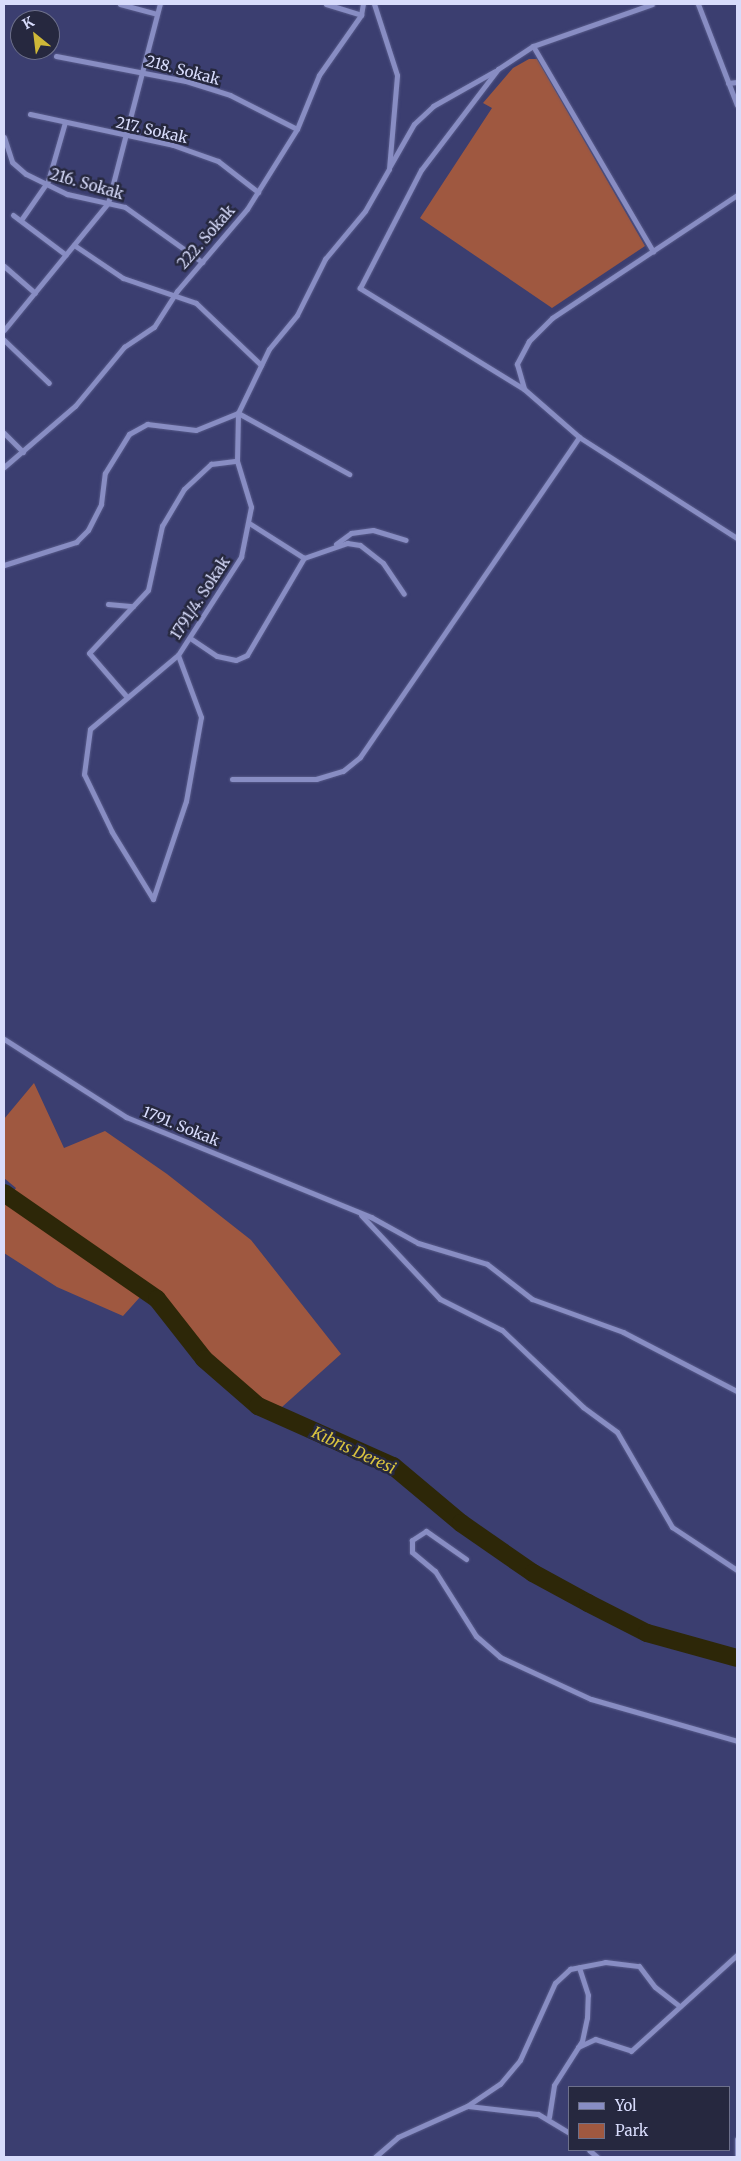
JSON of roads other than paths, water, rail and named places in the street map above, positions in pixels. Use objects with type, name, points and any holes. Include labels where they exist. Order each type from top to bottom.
[{"type":"street","points":[[120,4],[157,14]]},
{"type":"street","points":[[4,330],[108,203],[160,4]]},
{"type":"street","points":[[326,4],[360,15]]},
{"type":"street","name":"222. Sokak","points":[[23,452],[75,406],[124,347],[154,327],[174,296],[258,192],[297,129],[319,75],[360,15],[363,4]]},
{"type":"street","points":[[374,4],[397,74],[389,169]]},
{"type":"street","points":[[4,565],[76,542],[88,530],[101,504],[105,473],[129,434],[147,424],[196,430],[238,413],[261,365],[297,315],[325,259],[365,211],[414,124],[433,106],[498,69],[533,46],[652,4]]},
{"type":"street","points":[[698,4],[737,105]]},
{"type":"street","points":[[533,46],[653,251]]},
{"type":"street","name":"218. Sokak","points":[[60,57],[141,72],[230,95],[297,129]]},
{"type":"street","points":[[498,69],[422,170],[360,288],[524,389],[578,437],[737,538]]},
{"type":"street","points":[[728,83],[737,82]]},
{"type":"street","name":"217. Sokak","points":[[30,114],[124,136],[173,144],[218,162],[258,192]]},
{"type":"street","points":[[21,220],[45,186],[65,122]]},
{"type":"street","name":"216. Sokak","points":[[4,137],[15,166],[45,186],[108,203],[155,226],[202,262]]},
{"type":"street","points":[[524,389],[517,364],[539,329],[737,195]]},
{"type":"street","points":[[13,215],[66,255]]},
{"type":"street","points":[[74,245],[123,278],[196,303],[217,320],[261,365]]},
{"type":"street","points":[[4,266],[35,293]]},
{"type":"street","points":[[4,340],[49,383]]},
{"type":"street","points":[[238,413],[349,474]]},
{"type":"street","name":"1791/4. Sokak","points":[[178,655],[201,717],[186,802],[153,899],[84,774],[90,729],[178,655],[241,557],[251,507],[237,461],[238,413]]},
{"type":"street","points":[[4,433],[23,452],[4,467]]},
{"type":"street","points":[[232,779],[316,779],[343,771],[360,756],[578,437]]},
{"type":"street","points":[[127,697],[89,653],[151,584],[162,526],[184,489],[211,464],[237,461]]},
{"type":"street","points":[[249,523],[304,558]]},
{"type":"street","points":[[190,638],[217,656],[236,660],[247,656],[304,558],[333,546],[351,533],[373,530],[406,540]]},
{"type":"street","points":[[333,546],[360,545],[383,563],[404,594]]},
{"type":"street","points":[[108,604],[133,606]]},
{"type":"street","name":"1791. Sokak","points":[[4,1038],[126,1117],[360,1214],[418,1243],[487,1264],[532,1299],[623,1332],[737,1391]]},
{"type":"street","points":[[360,1214],[440,1299],[502,1330],[583,1407],[617,1432],[672,1527],[737,1570]]},
{"type":"street","points":[[466,1560],[426,1531],[412,1540],[412,1552],[435,1571],[476,1636],[514,1666],[657,1721],[737,1741]]},
{"type":"street","points":[[578,2047],[595,2040],[631,2051],[678,2005],[737,1956]]},
{"type":"street","points":[[375,2157],[398,2137],[467,2106],[511,2072],[555,1983],[579,1967],[627,1962],[640,1966],[655,1987],[678,2005]]},
{"type":"street","points":[[549,2117],[554,2085],[578,2047],[588,2007],[579,1967]]},
{"type":"street","points":[[467,2106],[549,2117],[568,2131]]},
{"type":"street","points":[[737,2139],[737,2156]]},
{"type":"waterway","name":"Kıbrıs Deresi","points":[[4,1193],[157,1299],[204,1359],[258,1406],[393,1466],[461,1523],[533,1573],[588,1603],[647,1633],[737,1658]]}]
